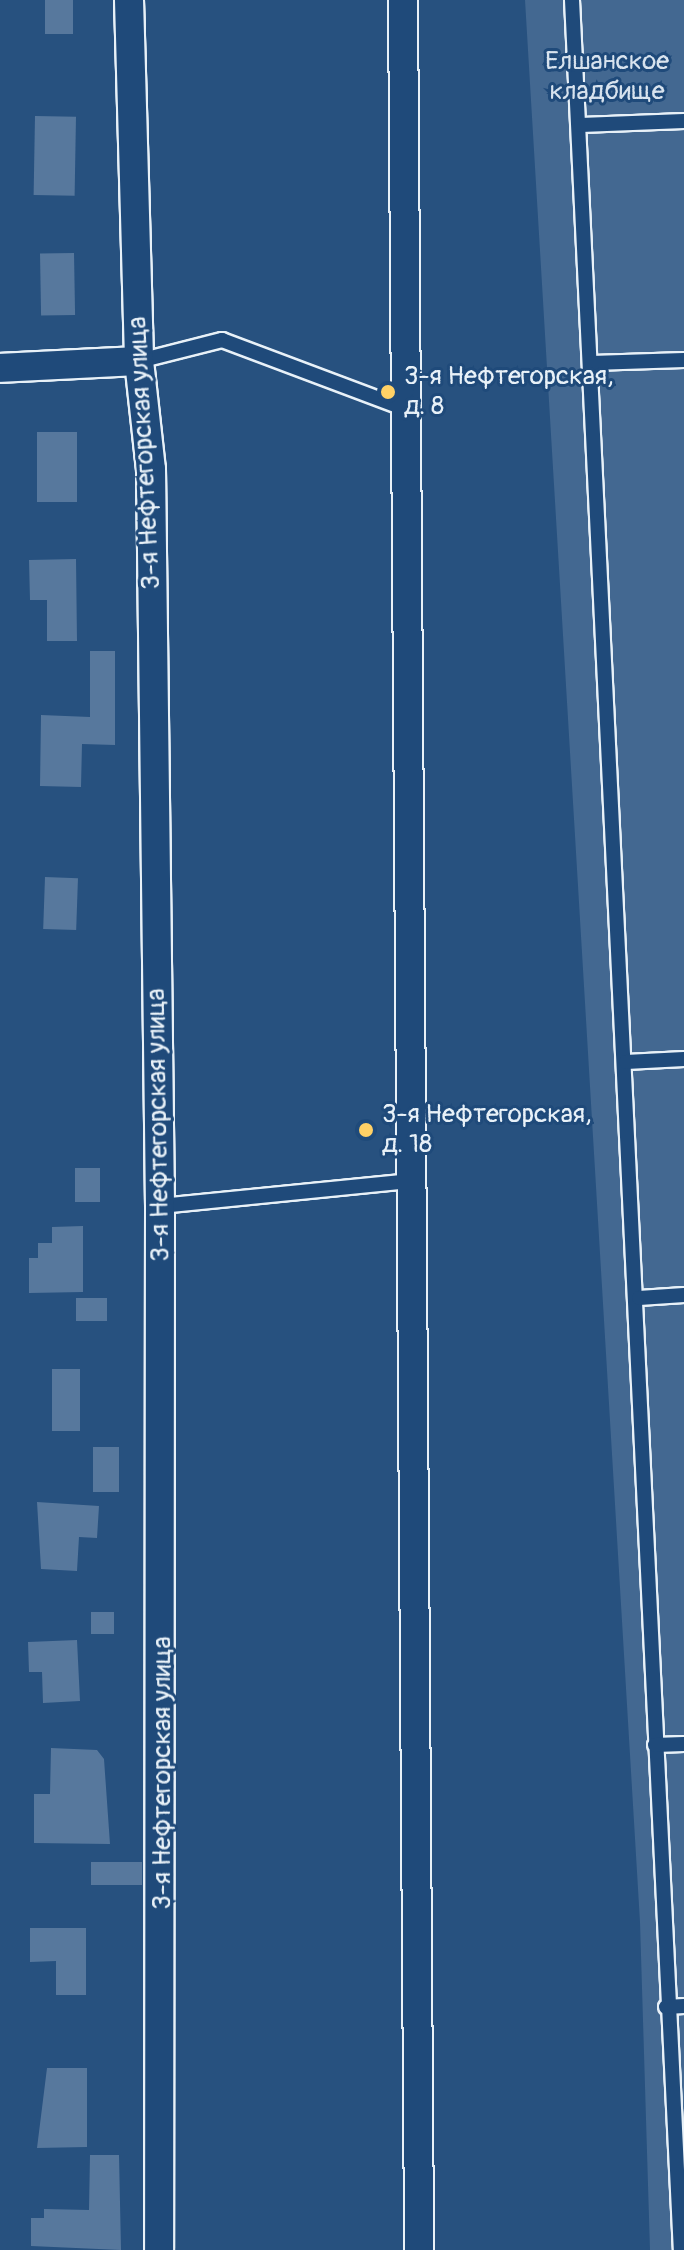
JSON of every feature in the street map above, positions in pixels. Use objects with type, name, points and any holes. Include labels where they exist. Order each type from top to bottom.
[{"type":"street","name":"3-я Нефтегорская улица","points":[[129,0],[139,361],[151,469],[160,1206],[159,2250]]},
{"type":"street","points":[[403,0],[419,2250]]},
{"type":"street","points":[[0,368],[139,361]]},
{"type":"lane","points":[[572,0],[581,125],[639,1298],[666,2007],[682,2189],[681,2250]]},
{"type":"lane","points":[[581,125],[684,121]]},
{"type":"lane","points":[[139,361],[222,340],[406,409]]},
{"type":"lane","points":[[592,363],[684,360]]},
{"type":"lane","points":[[626,1062],[684,1059]]},
{"type":"lane","points":[[160,1206],[410,1181]]},
{"type":"lane","points":[[639,1298],[684,1295]]},
{"type":"lane","points":[[655,1745],[684,1744]]},
{"type":"lane","points":[[666,2007],[684,2006]]},
{"type":"green space","name":"Елшанское кладбище","points":[[525,0],[684,0],[684,2250],[650,2250],[640,1922]]},
{"type":"building","points":[[45,0],[73,0],[73,34],[45,34]]},
{"type":"building","points":[[35,116],[76,117],[75,196],[34,195]]},
{"type":"building","points":[[74,253],[75,315],[41,316],[40,254]]},
{"type":"building","points":[[37,432],[77,432],[77,502],[37,502]]},
{"type":"building","points":[[76,559],[77,641],[47,641],[47,600],[30,600],[29,560]]},
{"type":"building","points":[[90,651],[115,651],[115,745],[82,744],[81,787],[40,786],[41,715],[90,717]]},
{"type":"building","points":[[45,877],[78,878],[76,930],[43,929]]},
{"type":"building","points":[[75,1168],[100,1168],[100,1202],[75,1202]]},
{"type":"building","points":[[83,1226],[83,1292],[29,1293],[29,1258],[38,1258],[38,1243],[52,1243],[52,1227]]},
{"type":"building","points":[[76,1298],[107,1298],[107,1321],[76,1321]]},
{"type":"building","points":[[52,1369],[80,1369],[80,1431],[52,1431]]},
{"type":"building","points":[[93,1447],[119,1447],[119,1492],[93,1492]]},
{"type":"building","points":[[37,1502],[99,1506],[97,1538],[79,1537],[77,1571],[41,1569]]},
{"type":"building","points":[[91,1612],[114,1612],[114,1634],[91,1634]]},
{"type":"building","points":[[77,1640],[80,1701],[43,1703],[42,1672],[29,1672],[28,1642]]},
{"type":"building","points":[[51,1748],[97,1750],[104,1759],[110,1844],[34,1843],[34,1794],[50,1794]]},
{"type":"building","points":[[91,1862],[142,1862],[142,1885],[91,1885]]},
{"type":"building","points":[[30,1928],[86,1928],[86,1995],[56,1995],[56,1961],[30,1962]]},
{"type":"building","points":[[47,2068],[87,2068],[87,2147],[37,2148]]},
{"type":"building","points":[[90,2155],[119,2155],[121,2250],[31,2246],[31,2218],[44,2218],[44,2209],[89,2210]]},
{"type":"place","name":"3-я Нефтегорская, д. 8","points":[[388,392]]},
{"type":"place","name":"3-я Нефтегорская, д. 18","points":[[366,1130]]}]
